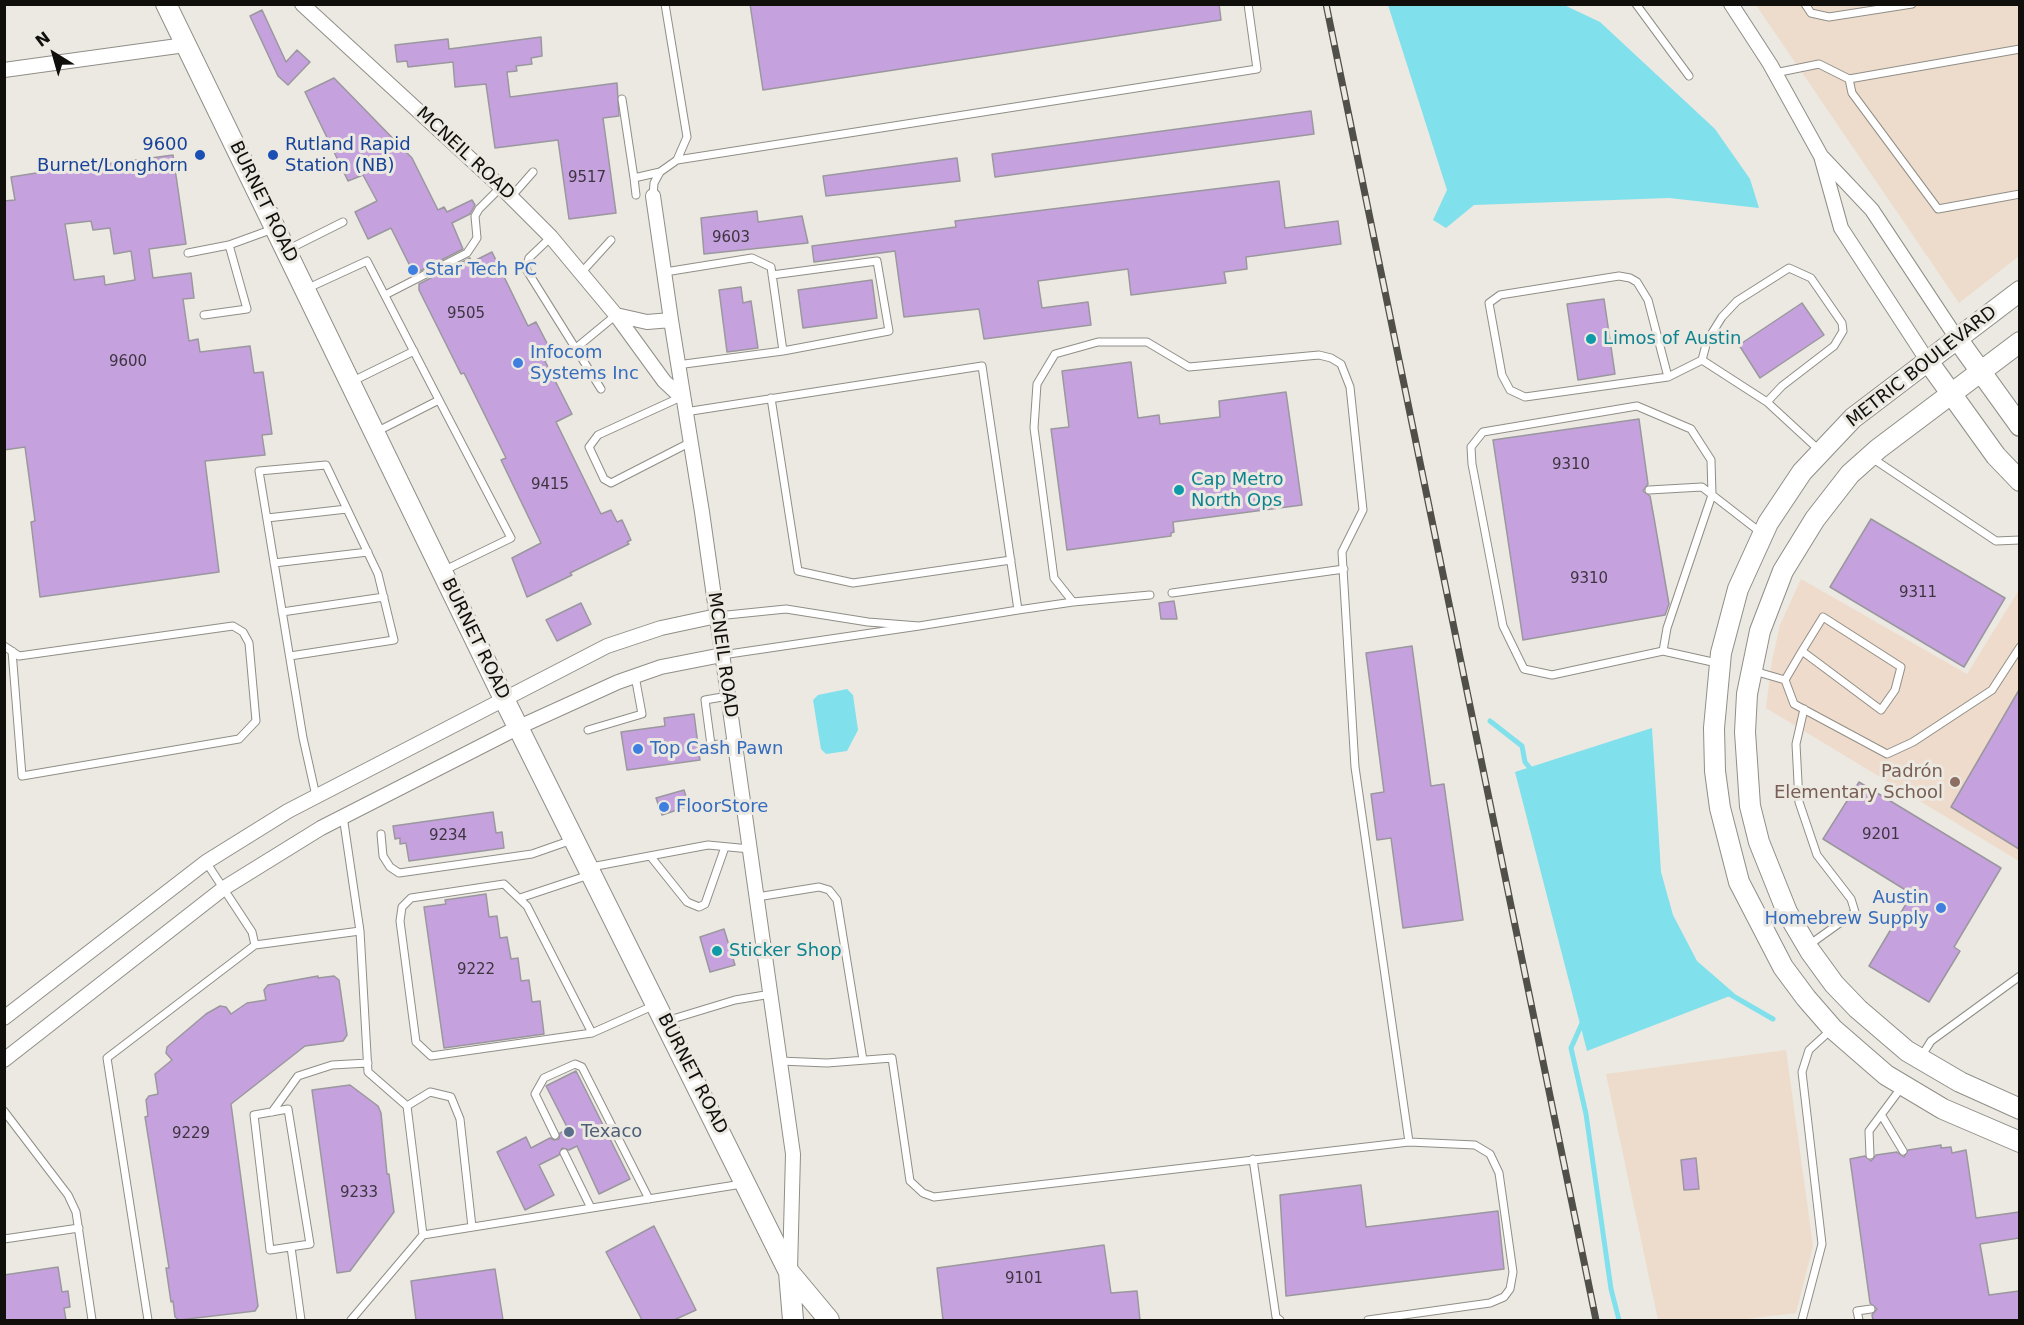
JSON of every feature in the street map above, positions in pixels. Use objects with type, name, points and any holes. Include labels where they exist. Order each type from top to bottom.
[{"type":"main road","name":"BURNET ROAD","points":[[166,4],[504,699],[662,1012],[789,1272],[829,1320]]},
{"type":"main road","name":"METRIC BOULEVARD","points":[[2019,291],[1958,340],[1928,360],[1853,418],[1802,472],[1762,534],[1738,589],[1720,664],[1714,728],[1714,771],[1726,836],[1739,882],[1782,967],[1833,1029],[1869,1061],[1903,1086],[1943,1108],[2019,1143]]},
{"type":"main road","points":[[1958,340],[2019,426]]},
{"type":"main road","name":"METRIC BOULEVARD","points":[[2019,342],[1869,456],[1851,474],[1799,541],[1770,601],[1751,671],[1745,732],[1750,806],[1769,872],[1787,912],[1807,946],[1834,984],[1882,1031],[1920,1059],[1960,1082],[2019,1109]]},
{"type":"main road","points":[[1928,360],[1996,456],[2019,481]]},
{"type":"main road","points":[[1720,664],[1751,671]]},
{"type":"main road","points":[[1833,1029],[1856,1007]]},
{"type":"main road","points":[[1903,1086],[1920,1059]]},
{"type":"main road","name":"BURNET ROAD","points":[[789,1272],[793,1320]]},
{"type":"street","name":"MCNEIL ROAD","points":[[302,4],[501,187],[551,237],[616,315],[664,381],[681,397]]},
{"type":"street","points":[[1731,4],[1775,73],[1821,156],[1841,228],[1928,360]]},
{"type":"street","points":[[4,70],[184,45]]},
{"type":"street","points":[[1821,156],[1872,210],[1958,340]]},
{"type":"street","name":"MCNEIL ROAD","points":[[653,196],[681,397],[717,616],[793,1154],[789,1272]]},
{"type":"street","points":[[616,315],[647,322],[671,320]]},
{"type":"street","points":[[4,1018],[206,862],[254,831],[316,796],[626,638],[717,616]]},
{"type":"street","points":[[4,1060],[224,888],[343,816],[519,727],[634,676],[661,667],[722,655]]},
{"type":"lane","points":[[665,4],[687,137],[677,160]]},
{"type":"lane","points":[[634,178],[660,172],[677,160],[1257,69],[1248,4]]},
{"type":"lane","points":[[1636,4],[1689,76]]},
{"type":"lane","points":[[1805,4],[1811,13],[1829,17],[1912,4]]},
{"type":"lane","points":[[1775,73],[1819,64],[1849,79],[2019,49]]},
{"type":"lane","points":[[1849,79],[1852,93],[1938,210],[2019,194]]},
{"type":"lane","points":[[622,99],[636,195]]},
{"type":"lane","points":[[511,197],[533,172]]},
{"type":"lane","points":[[653,196],[654,183],[660,172]]},
{"type":"lane","points":[[385,295],[467,253],[477,238],[475,216],[501,187]]},
{"type":"lane","points":[[287,250],[343,222]]},
{"type":"lane","points":[[188,253],[228,245],[276,228]]},
{"type":"lane","points":[[551,237],[529,258],[526,269],[601,389]]},
{"type":"lane","points":[[581,273],[611,240]]},
{"type":"lane","points":[[204,315],[247,309],[228,245]]},
{"type":"lane","points":[[665,272],[752,258],[771,267],[783,351]]},
{"type":"lane","points":[[306,289],[367,261],[511,538],[442,571]]},
{"type":"lane","points":[[677,365],[783,351],[889,331],[877,261],[772,276]]},
{"type":"lane","points":[[1668,377],[1648,300],[1637,282],[1630,278],[1620,276],[1500,295],[1489,303],[1502,375],[1510,390],[1525,397],[1668,377],[1702,360],[1707,340],[1722,317],[1737,302],[1789,268],[1811,278],[1842,323],[1843,331],[1834,346],[1782,386],[1767,402]]},
{"type":"lane","points":[[576,348],[616,315]]},
{"type":"lane","points":[[1073,602],[1054,578],[1034,428],[1037,384],[1055,354],[1098,342],[1148,342],[1189,367],[1319,355],[1341,364],[1350,387],[1363,510],[1342,552],[1355,767],[1409,1142]]},
{"type":"lane","points":[[351,382],[414,351]]},
{"type":"lane","points":[[1702,360],[1767,402],[1821,451]]},
{"type":"lane","points":[[685,412],[982,366],[1018,610]]},
{"type":"lane","points":[[681,397],[598,435],[589,447],[604,479],[611,483],[689,443]]},
{"type":"lane","points":[[771,398],[798,571],[853,583],[1011,560]]},
{"type":"lane","points":[[375,433],[439,400]]},
{"type":"lane","points":[[1663,651],[1667,628],[1712,495],[1711,460],[1691,429],[1637,406],[1483,432],[1471,447],[1503,626],[1524,669],[1552,675],[1663,651],[1720,664]]},
{"type":"lane","points":[[1869,456],[1996,541],[2019,540]]},
{"type":"lane","points":[[290,656],[394,640],[378,574],[326,465],[259,471],[308,767],[316,796]]},
{"type":"lane","points":[[1649,490],[1702,487],[1762,534]]},
{"type":"lane","points":[[267,518],[347,509]]},
{"type":"lane","points":[[274,563],[368,552]]},
{"type":"lane","points":[[1172,593],[1344,570]]},
{"type":"lane","points":[[722,655],[1073,602],[1150,595]]},
{"type":"lane","points":[[282,612],[384,597]]},
{"type":"lane","points":[[717,616],[786,609],[868,622],[919,626]]},
{"type":"lane","points":[[1785,680],[1802,651],[1822,617],[1901,667],[1895,690],[1881,710],[1802,651]]},
{"type":"lane","points":[[4,646],[12,651],[19,656],[233,626],[243,632],[249,643],[256,721],[239,739],[22,776],[12,651]]},
{"type":"lane","points":[[1785,680],[1794,704],[1887,754],[1912,742],[1992,690],[2019,647]]},
{"type":"lane","points":[[1751,671],[1785,680]]},
{"type":"lane","points":[[588,730],[642,714],[634,676]]},
{"type":"lane","points":[[728,696],[705,700],[711,745],[735,742]]},
{"type":"lane","points":[[1804,709],[1796,744],[1799,802],[1817,855],[1851,900],[1856,912],[1807,946]]},
{"type":"lane","points":[[343,816],[360,931],[368,1072],[407,1106],[423,1235]]},
{"type":"lane","points":[[381,834],[383,856],[390,867],[399,873],[532,854],[575,839]]},
{"type":"lane","points":[[520,898],[590,870],[651,857],[708,845],[750,849]]},
{"type":"lane","points":[[651,857],[687,902],[699,907],[705,904],[725,847]]},
{"type":"lane","points":[[206,862],[252,932],[255,945]]},
{"type":"lane","points":[[592,1033],[527,906],[504,884],[411,898],[402,907],[400,921],[416,1042],[431,1056],[592,1033],[662,1012],[771,994]]},
{"type":"lane","points":[[757,897],[819,887],[830,890],[837,900],[863,1060]]},
{"type":"lane","points":[[148,1320],[107,1058],[255,945],[360,931]]},
{"type":"lane","points":[[1920,1059],[1931,1041],[2019,976]]},
{"type":"lane","points":[[1802,1320],[1822,1244],[1802,1072],[1809,1050],[1833,1029]]},
{"type":"lane","points":[[780,1061],[827,1063],[892,1058],[910,1181],[923,1193],[934,1197],[1409,1142],[1475,1145],[1490,1154],[1499,1173],[1513,1272],[1510,1289],[1504,1297],[1490,1303],[1368,1320]]},
{"type":"lane","points":[[272,1112],[298,1076],[332,1065],[368,1063]]},
{"type":"lane","points":[[555,1135],[535,1094],[544,1078],[575,1065],[582,1067],[649,1199]]},
{"type":"lane","points":[[1870,1155],[1869,1131],[1903,1086]]},
{"type":"lane","points":[[407,1106],[430,1092],[451,1097],[460,1119],[472,1227]]},
{"type":"lane","points":[[288,1109],[310,1244],[291,1246],[270,1250],[254,1115],[288,1109]]},
{"type":"lane","points":[[4,1111],[68,1195],[79,1228],[92,1320]]},
{"type":"lane","points":[[1882,1116],[1903,1151]]},
{"type":"lane","points":[[564,1153],[591,1208]]},
{"type":"lane","points":[[1253,1159],[1276,1317],[1280,1320]]},
{"type":"lane","points":[[351,1320],[423,1235],[747,1184]]},
{"type":"lane","points":[[4,1239],[79,1228]]},
{"type":"lane","points":[[291,1246],[301,1320]]},
{"type":"lane","points":[[1859,1320],[1857,1311],[1871,1309]]},
{"type":"shaded area","points":[[1756,5],[2019,5],[2019,256],[1959,303]]},
{"type":"shaded area","name":"Padrón Elementary School","points":[[1801,579],[1967,674],[2019,590],[2019,861],[1766,708],[1772,661],[1780,625]]},
{"type":"shaded area","points":[[1786,1050],[1813,1246],[1796,1313],[1738,1320],[1658,1320],[1606,1074]]},
{"type":"water","points":[[1388,5],[1564,5],[1600,22],[1715,129],[1750,179],[1759,208],[1669,198],[1474,205],[1446,228],[1433,220],[1447,190]]},
{"type":"water","points":[[847,689],[853,695],[858,730],[847,751],[826,754],[821,749],[813,700],[818,695]]},
{"type":"water","points":[[1652,728],[1661,872],[1673,915],[1697,961],[1735,994],[1587,1051],[1515,772]]},
{"type":"building","points":[[750,4],[1219,4],[1221,20],[763,90]]},
{"type":"building","points":[[262,10],[286,62],[297,50],[310,62],[288,85],[278,76],[250,16]]},
{"type":"building","points":[[541,37],[542,56],[531,58],[532,64],[516,66],[517,71],[507,72],[510,97],[617,83],[619,116],[603,118],[616,213],[569,219],[558,140],[495,148],[486,84],[455,87],[453,62],[408,67],[407,61],[397,62],[395,45],[448,39],[449,49]]},
{"type":"building","points":[[334,78],[412,158],[438,210],[444,207],[447,212],[472,200],[475,205],[470,214],[452,223],[463,249],[414,274],[391,228],[368,239],[355,212],[377,201],[363,175],[348,181],[305,92]]},
{"type":"building","points":[[1311,111],[1314,134],[995,177],[992,154]]},
{"type":"building","points":[[173,155],[186,244],[149,249],[153,278],[191,273],[194,298],[183,299],[189,341],[198,339],[200,352],[250,346],[254,373],[263,372],[272,434],[262,435],[265,455],[205,461],[219,572],[40,597],[31,522],[35,521],[25,447],[4,450],[4,201],[15,200],[11,177],[49,171],[48,164],[62,162],[63,170]],"holes":[[[91,221],[93,230],[110,228],[114,254],[131,251],[135,280],[105,285],[104,276],[74,280],[65,224]]]},
{"type":"building","points":[[957,158],[960,181],[826,196],[823,176]]},
{"type":"building","points":[[1279,181],[1285,228],[1338,221],[1341,244],[1246,257],[1247,269],[1224,272],[1226,283],[1131,295],[1128,269],[1038,281],[1042,308],[1088,302],[1091,325],[984,339],[979,309],[904,317],[895,251],[814,262],[812,246],[956,227],[955,221]]},
{"type":"building","points":[[757,211],[758,222],[802,216],[808,243],[704,254],[701,218]]},
{"type":"building","points":[[492,252],[528,326],[536,322],[549,347],[552,357],[545,361],[572,414],[556,422],[601,514],[611,510],[617,522],[622,520],[631,540],[627,542],[629,544],[527,597],[512,558],[541,543],[501,460],[506,458],[419,290],[419,284],[470,258],[472,262]]},
{"type":"building","points":[[872,280],[877,318],[803,328],[798,290]]},
{"type":"building","points":[[741,287],[743,303],[751,301],[758,348],[727,352],[719,290]]},
{"type":"building","name":"Limos of Austin","points":[[1604,299],[1615,374],[1578,380],[1567,304]]},
{"type":"building","points":[[1802,303],[1824,335],[1760,378],[1739,345]]},
{"type":"building","name":"Cap Metro North Ops","points":[[1131,362],[1138,418],[1159,415],[1160,424],[1220,417],[1219,401],[1286,392],[1302,505],[1173,522],[1174,532],[1171,536],[1067,550],[1051,429],[1069,427],[1062,371]]},
{"type":"building","points":[[1639,419],[1648,484],[1643,491],[1650,496],[1654,518],[1669,604],[1665,615],[1523,640],[1493,440]]},
{"type":"building","points":[[1871,519],[2005,598],[1964,667],[1830,587]]},
{"type":"building","points":[[1174,601],[1177,619],[1161,619],[1159,603]]},
{"type":"building","points":[[581,603],[591,624],[557,641],[546,620]]},
{"type":"building","points":[[1412,646],[1431,786],[1444,784],[1463,920],[1403,928],[1391,838],[1377,840],[1371,794],[1384,792],[1366,653]]},
{"type":"building","points":[[2019,690],[2019,849],[1951,807]]},
{"type":"building","points":[[694,714],[700,760],[627,770],[621,732],[665,726],[664,718]]},
{"type":"building","points":[[1859,782],[2001,868],[1954,947],[1960,951],[1929,1002],[1869,966],[1912,894],[1823,839]]},
{"type":"building","points":[[684,790],[689,806],[662,815],[656,798]]},
{"type":"building","points":[[493,812],[496,833],[502,832],[504,848],[409,861],[406,843],[400,844],[400,838],[395,839],[393,826]]},
{"type":"building","points":[[486,894],[489,917],[497,916],[500,938],[507,937],[511,959],[518,958],[521,981],[529,980],[532,1002],[540,1001],[544,1034],[444,1048],[424,907],[446,904],[445,900]]},
{"type":"building","name":"Sticker Shop","points":[[724,929],[735,965],[710,972],[700,937]]},
{"type":"building","points":[[318,976],[318,978],[334,976],[339,980],[347,1035],[343,1041],[305,1046],[231,1104],[258,1306],[255,1311],[179,1320],[175,1317],[173,1301],[171,1302],[166,1268],[169,1268],[145,1117],[148,1116],[146,1100],[149,1096],[158,1094],[155,1074],[172,1060],[166,1053],[167,1047],[206,1014],[220,1006],[226,1007],[231,1014],[247,1003],[266,1000],[264,990],[268,985]]},
{"type":"building","points":[[576,1071],[630,1179],[599,1194],[577,1146],[569,1150],[562,1148],[559,1155],[539,1165],[554,1195],[525,1210],[497,1152],[526,1137],[531,1148],[550,1138],[559,1139],[560,1133],[568,1129],[546,1086]]},
{"type":"building","points":[[350,1085],[378,1106],[381,1113],[387,1174],[389,1174],[394,1212],[350,1271],[337,1273],[312,1090]]},
{"type":"building","points":[[1941,1145],[1941,1148],[1951,1147],[1952,1153],[1966,1150],[1976,1218],[2019,1212],[2019,1238],[1980,1244],[1989,1295],[2019,1291],[2019,1320],[1873,1320],[1872,1315],[1877,1309],[1870,1303],[1850,1159],[1865,1156],[1871,1161],[1876,1155],[1897,1152],[1904,1157],[1908,1150]]},
{"type":"building","points":[[1696,1158],[1699,1189],[1684,1190],[1681,1160]]},
{"type":"building","points":[[1361,1185],[1366,1227],[1498,1211],[1504,1269],[1286,1296],[1280,1195]]},
{"type":"building","points":[[654,1226],[696,1310],[674,1320],[642,1320],[606,1252]]},
{"type":"building","points":[[1104,1245],[1111,1293],[1137,1291],[1140,1320],[943,1320],[937,1268]]},
{"type":"building","points":[[58,1267],[62,1292],[68,1291],[70,1307],[64,1308],[66,1320],[4,1320],[4,1275]]},
{"type":"building","points":[[495,1269],[503,1320],[416,1320],[411,1281]]},
{"type":"waterway","points":[[1490,721],[1522,746],[1525,762],[1533,772]]},
{"type":"waterway","points":[[1726,992],[1773,1019]]},
{"type":"waterway","points":[[1583,1021],[1571,1048],[1586,1114],[1611,1289],[1619,1320]]},
{"type":"railway","points":[[1326,4],[1596,1320]]},
{"type":"place","name":"9600 Burnet/Longhorn","points":[[200,155]]},
{"type":"place","name":"Rutland Rapid Station (NB)","points":[[273,155]]},
{"type":"place","name":"Star Tech PC","points":[[413,270]]},
{"type":"place","name":"Limos of Austin","points":[[1591,339]]},
{"type":"place","name":"Infocom Systems Inc","points":[[518,363]]},
{"type":"place","name":"Cap Metro North Ops","points":[[1179,490]]},
{"type":"place","name":"Top Cash Pawn","points":[[638,749]]},
{"type":"place","name":"Padrón Elementary School","points":[[1955,782]]},
{"type":"place","name":"FloorStore","points":[[664,807]]},
{"type":"place","name":"Austin Homebrew Supply","points":[[1941,908]]},
{"type":"place","name":"Sticker Shop","points":[[717,951]]},
{"type":"place","name":"Texaco","points":[[569,1132]]}]
